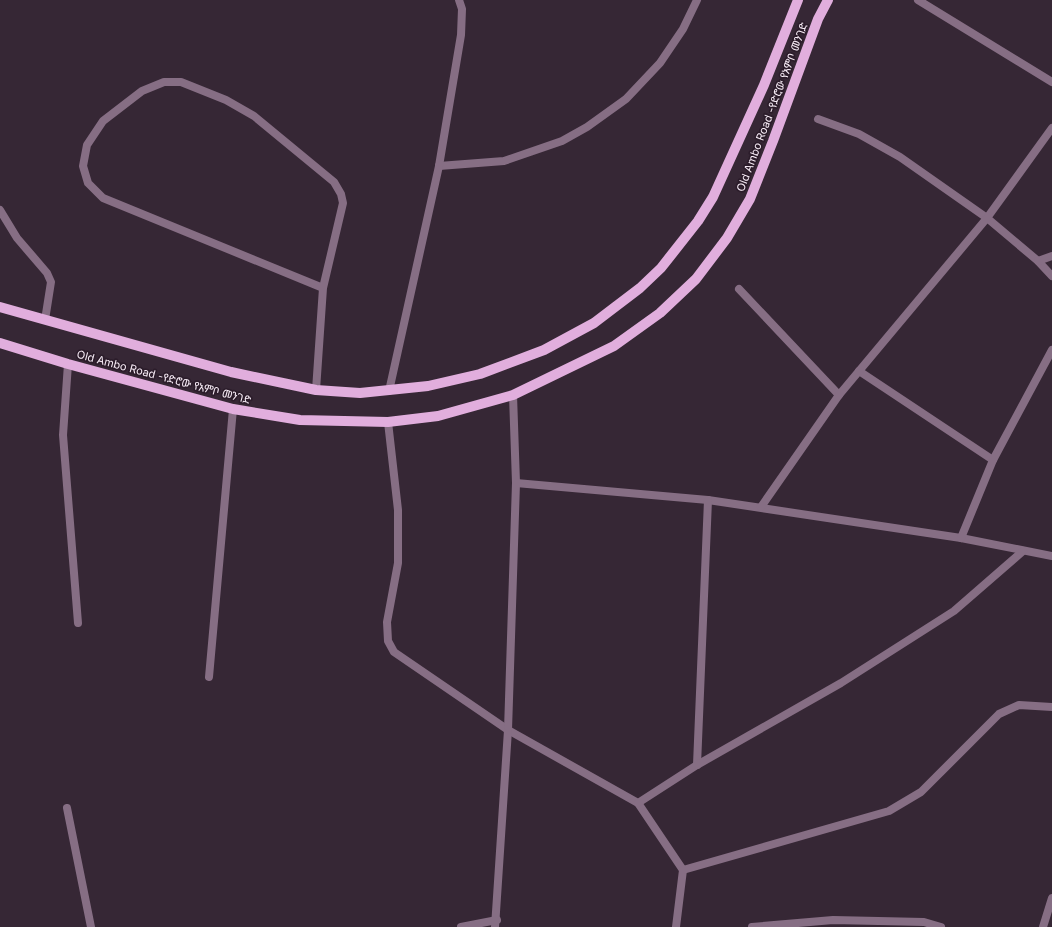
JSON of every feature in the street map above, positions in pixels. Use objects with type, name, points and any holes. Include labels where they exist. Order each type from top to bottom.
[{"type":"main road","name":"Old Ambo Road -የድሮው የአምቦ መንገድ","points":[[0,307],[231,372],[316,390],[360,393],[428,386],[480,374],[544,350],[594,323],[640,288],[661,268],[698,221],[713,197],[764,85],[798,0]]},
{"type":"main road","name":"Old Ambo Road -የድሮው የአምቦ መንገድ","points":[[0,343],[68,364],[232,409],[300,420],[388,422],[438,416],[513,394],[614,346],[660,313],[696,279],[727,238],[750,199],[818,19],[828,0]]},
{"type":"street","points":[[389,391],[439,166],[461,35],[462,9],[459,0]]},
{"type":"street","points":[[439,166],[504,161],[562,141],[587,126],[626,99],[660,63],[683,29],[697,0]]},
{"type":"street","points":[[918,0],[1052,82]]},
{"type":"street","points":[[316,390],[323,288],[343,203],[341,194],[334,182],[254,116],[226,100],[181,82],[164,82],[142,91],[103,121],[87,145],[83,166],[88,183],[103,198],[323,288]]},
{"type":"street","points":[[818,119],[859,134],[900,157],[987,218],[1038,261],[1052,276]]},
{"type":"street","points":[[762,507],[839,395],[987,218],[1052,128]]},
{"type":"street","points":[[0,210],[17,238],[47,273],[51,282],[46,320]]},
{"type":"street","points":[[1038,261],[1052,256]]},
{"type":"street","points":[[739,289],[839,395]]},
{"type":"street","points":[[961,538],[993,460],[1052,350]]},
{"type":"street","points":[[68,364],[63,435],[78,624]]},
{"type":"street","points":[[859,371],[993,460]]},
{"type":"street","points":[[461,927],[496,924],[508,730],[516,483],[513,394]]},
{"type":"street","points":[[209,677],[232,409]]},
{"type":"street","points":[[388,422],[398,510],[398,563],[388,622],[388,641],[394,652],[508,730],[638,803],[683,870],[676,927]]},
{"type":"street","points":[[516,483],[708,500],[762,507],[961,538],[1052,556]]},
{"type":"street","points":[[697,765],[708,500]]},
{"type":"street","points":[[638,803],[697,765],[841,683],[954,611],[1023,551]]},
{"type":"street","points":[[683,870],[889,811],[921,792],[999,714],[1019,705],[1052,707]]},
{"type":"street","points":[[67,808],[91,927]]},
{"type":"street","points":[[1043,927],[1052,898]]},
{"type":"street","points":[[752,927],[833,920],[941,927]]}]
